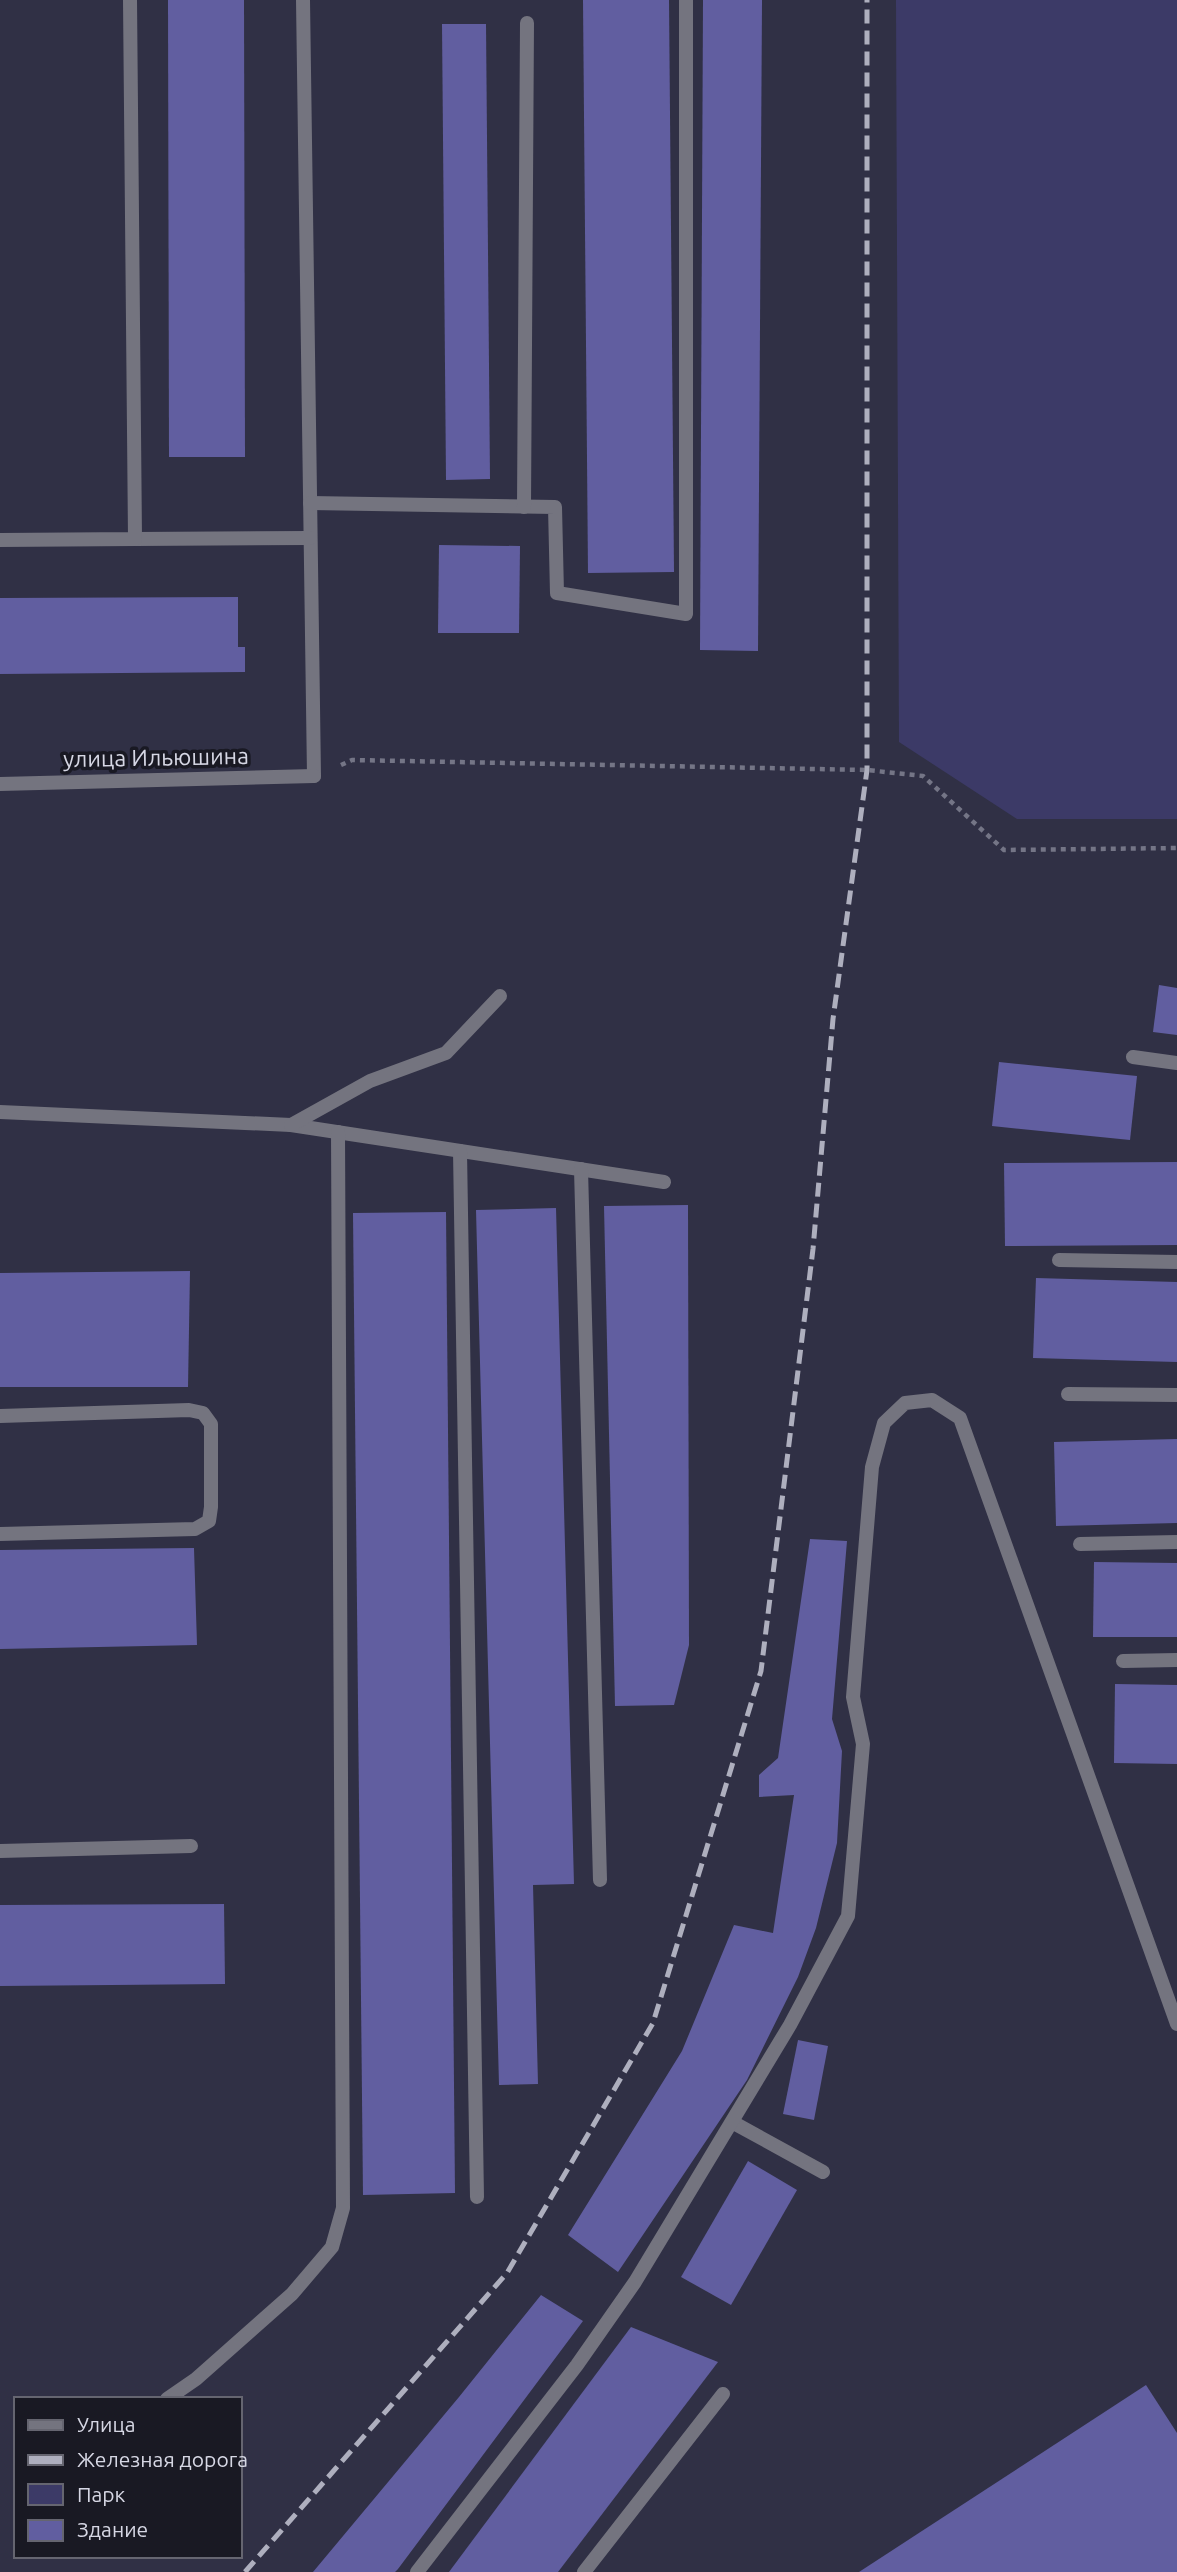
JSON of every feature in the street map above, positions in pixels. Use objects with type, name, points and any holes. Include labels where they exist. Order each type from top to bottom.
[{"type":"street","points":[[130,0],[135,539]]},
{"type":"street","points":[[303,0],[314,776]]},
{"type":"street","points":[[310,503],[555,507],[557,593],[685,614],[686,0]]},
{"type":"street","points":[[524,507],[527,23]]},
{"type":"street","points":[[0,540],[310,538]]},
{"type":"street","name":"улица Ильюшина","points":[[0,784],[314,776]]},
{"type":"street","points":[[291,1125],[370,1081],[446,1053],[500,996]]},
{"type":"street","points":[[1133,1057],[1177,1063]]},
{"type":"street","points":[[0,1112],[291,1125],[664,1182]]},
{"type":"street","points":[[170,2397],[196,2379],[292,2294],[332,2247],[343,2208],[338,1132]]},
{"type":"street","points":[[460,1151],[477,2197]]},
{"type":"street","points":[[581,1169],[600,1880]]},
{"type":"street","points":[[1059,1260],[1177,1262]]},
{"type":"street","points":[[1068,1394],[1177,1395]]},
{"type":"street","points":[[417,2572],[576,2365],[628,2292],[790,2025],[848,1916],[863,1744],[853,1697],[872,1466],[884,1423],[905,1403],[932,1400],[960,1418],[1177,2024]]},
{"type":"street","points":[[0,1416],[189,1410],[203,1413],[211,1424],[209,1521],[195,1528],[0,1534]]},
{"type":"street","points":[[1080,1544],[1177,1542]]},
{"type":"street","points":[[1124,1661],[1177,1660]]},
{"type":"street","points":[[0,1851],[191,1846]]},
{"type":"street","points":[[732,2122],[823,2172]]},
{"type":"street","points":[[584,2572],[723,2394]]},
{"type":"path","points":[[314,776],[352,760],[867,770],[923,776],[1004,850],[1177,848]]},
{"type":"green space","points":[[896,0],[1177,0],[1177,819],[1017,819],[899,742]]},
{"type":"building","points":[[168,0],[244,0],[245,457],[169,457]]},
{"type":"building","points":[[583,0],[669,0],[674,572],[588,573]]},
{"type":"building","points":[[703,0],[762,0],[758,651],[700,650]]},
{"type":"building","points":[[442,24],[486,24],[490,479],[446,480]]},
{"type":"building","points":[[439,545],[520,546],[519,633],[438,633]]},
{"type":"building","points":[[238,597],[238,647],[245,647],[245,672],[0,674],[0,598]]},
{"type":"building","points":[[1159,985],[1177,988],[1177,1035],[1153,1032]]},
{"type":"building","points":[[999,1062],[1137,1076],[1130,1140],[992,1126]]},
{"type":"building","points":[[1177,1162],[1177,1245],[1005,1246],[1004,1163]]},
{"type":"building","points":[[688,1205],[689,1645],[674,1705],[615,1706],[604,1206]]},
{"type":"building","points":[[556,1208],[574,1884],[533,1885],[538,2084],[499,2085],[476,1210]]},
{"type":"building","points":[[446,1212],[455,2193],[363,2195],[353,1213]]},
{"type":"building","points":[[190,1271],[188,1387],[0,1387],[0,1273]]},
{"type":"building","points":[[1036,1278],[1177,1282],[1177,1362],[1033,1358]]},
{"type":"building","points":[[1177,1439],[1177,1523],[1056,1526],[1054,1442]]},
{"type":"building","points":[[810,1539],[847,1541],[832,1719],[842,1751],[837,1843],[816,1928],[798,1977],[747,2080],[618,2272],[568,2235],[682,2051],[734,1925],[773,1933],[794,1795],[759,1797],[759,1775],[778,1758]]},
{"type":"building","points":[[194,1548],[197,1645],[0,1649],[0,1550]]},
{"type":"building","points":[[1094,1562],[1177,1563],[1177,1637],[1093,1637]]},
{"type":"building","points":[[1115,1684],[1177,1685],[1177,1764],[1114,1763]]},
{"type":"building","points":[[224,1904],[225,1984],[0,1986],[0,1905]]},
{"type":"building","points":[[798,2040],[828,2046],[814,2120],[783,2114]]},
{"type":"building","points":[[748,2161],[797,2190],[731,2305],[681,2277]]},
{"type":"building","points":[[541,2295],[583,2321],[398,2569],[395,2572],[313,2572],[459,2397]]},
{"type":"building","points":[[631,2327],[718,2362],[558,2572],[449,2572]]},
{"type":"building","points":[[1146,2385],[1177,2433],[1177,2572],[859,2572]]},
{"type":"railway","points":[[245,2572],[507,2273],[653,2023],[761,1671],[813,1249],[833,1019],[867,770],[867,0]]}]
